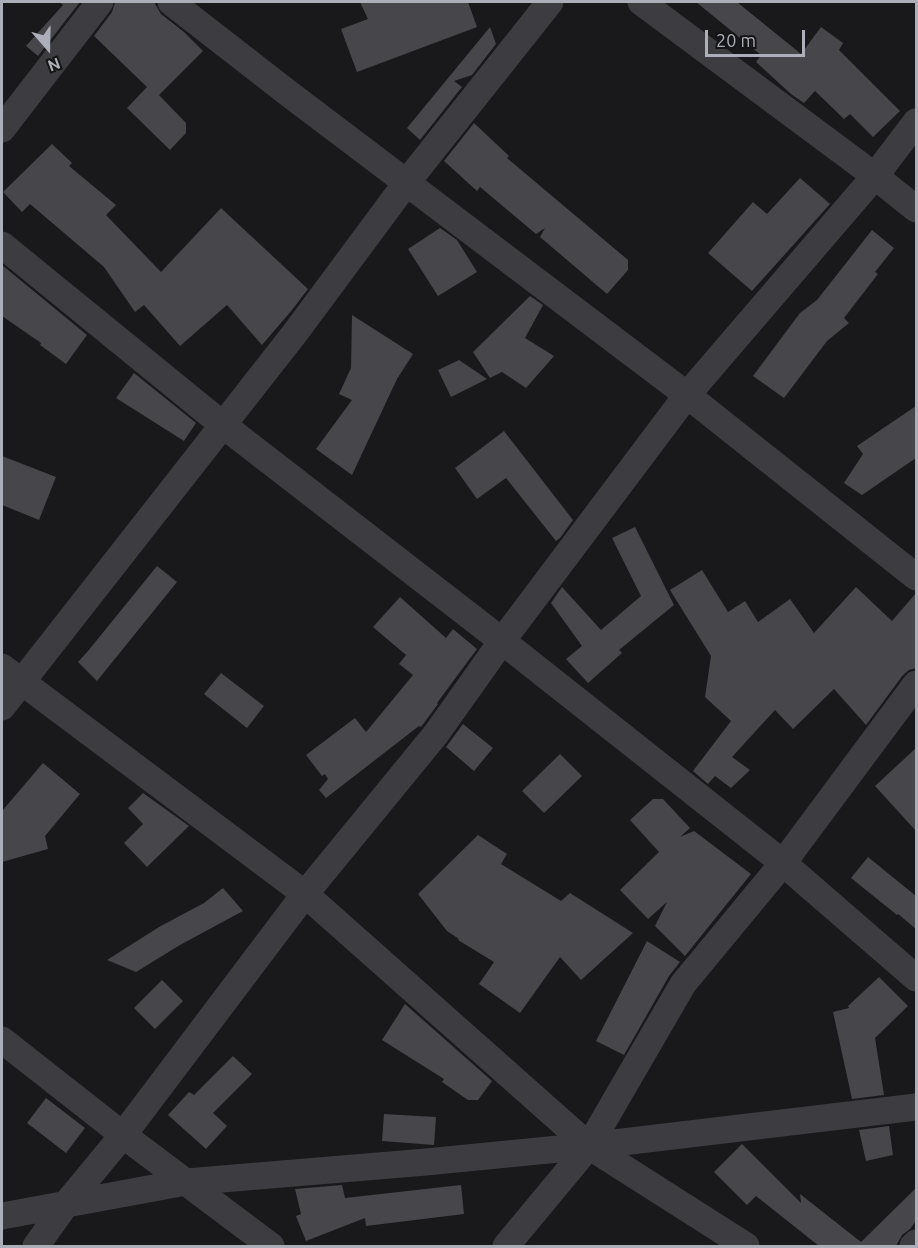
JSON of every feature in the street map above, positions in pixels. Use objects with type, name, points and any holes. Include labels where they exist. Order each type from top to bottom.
[{"type":"street","points":[[2,129],[100,2]]},
{"type":"street","points":[[171,2],[687,395],[916,577]]},
{"type":"street","points":[[2,708],[11,675],[223,425],[295,333],[407,182],[550,2]]},
{"type":"street","points":[[641,2],[916,209]]},
{"type":"street","points":[[36,1246],[66,1204],[123,1136],[305,894],[436,734],[502,641],[687,395],[875,176],[916,122]]},
{"type":"street","points":[[2,245],[223,425],[783,863],[916,978]]},
{"type":"street","points":[[11,675],[305,894],[589,1146],[746,1246]]},
{"type":"street","points":[[506,1246],[589,1146],[683,984],[783,863],[916,684]]},
{"type":"street","points":[[2,1040],[123,1136],[271,1246]]},
{"type":"street","points":[[2,1216],[186,1182],[589,1146],[916,1107]]},
{"type":"street","points":[[913,1246],[916,1243]]},
{"type":"building","points":[[59,2],[80,2],[38,56],[26,46],[63,5]]},
{"type":"building","points":[[115,2],[154,2],[161,14],[203,51],[159,95],[186,123],[186,133],[170,150],[127,108],[147,87],[94,36],[112,12]]},
{"type":"building","points":[[360,2],[468,2],[477,27],[357,72],[341,29],[368,19]]},
{"type":"building","points":[[696,2],[737,2],[801,54],[821,27],[843,43],[839,50],[900,111],[873,137],[850,114],[844,119],[815,91],[804,103],[756,62],[761,55]]},
{"type":"building","points":[[490,27],[496,44],[472,75],[454,81],[462,87],[420,140],[407,128]]},
{"type":"building","points":[[474,123],[509,156],[507,158],[628,260],[628,270],[607,294],[540,237],[545,228],[536,234],[480,187],[477,191],[444,161]]},
{"type":"building","points":[[52,144],[72,163],[69,166],[116,205],[106,215],[161,272],[221,208],[308,289],[262,345],[227,305],[180,346],[144,305],[135,312],[104,267],[30,204],[22,212],[3,192]]},
{"type":"building","points":[[800,178],[830,204],[752,291],[708,253],[753,202],[767,214]]},
{"type":"building","points":[[440,228],[457,240],[477,272],[438,296],[408,249]]},
{"type":"building","points":[[872,230],[894,248],[875,272],[878,274],[844,318],[849,323],[827,341],[784,398],[753,376],[800,313],[817,300]]},
{"type":"building","points":[[2,265],[87,335],[66,364],[2,316]]},
{"type":"building","points":[[530,296],[543,305],[525,338],[554,356],[526,388],[502,372],[490,378],[473,352]]},
{"type":"building","points":[[352,315],[413,354],[397,379],[352,475],[316,449],[352,400],[339,394],[351,368]]},
{"type":"building","points":[[459,360],[487,379],[451,397],[438,370]]},
{"type":"building","points":[[134,373],[196,423],[184,441],[116,398]]},
{"type":"building","points":[[916,406],[916,458],[862,495],[844,483],[863,454],[857,446]]},
{"type":"building","points":[[504,431],[573,520],[556,541],[506,478],[477,499],[455,468]]},
{"type":"building","points":[[2,456],[56,477],[39,520],[2,505]]},
{"type":"building","points":[[635,527],[674,605],[619,650],[622,653],[588,683],[566,659],[582,646],[551,603],[562,587],[601,630],[641,596],[612,538]]},
{"type":"building","points":[[157,566],[177,582],[97,681],[78,662]]},
{"type":"building","points":[[702,570],[728,612],[745,601],[758,622],[790,599],[814,633],[856,587],[892,621],[916,593],[916,668],[903,675],[866,725],[834,689],[793,729],[775,710],[732,757],[750,770],[731,788],[715,776],[708,784],[693,771],[731,721],[705,697],[711,656],[670,590]]},
{"type":"building","points":[[400,597],[446,638],[453,629],[477,649],[421,727],[419,726],[326,798],[319,790],[328,779],[325,774],[322,776],[306,755],[355,718],[366,732],[413,675],[399,664],[406,655],[373,627]]},
{"type":"building","points":[[221,673],[264,706],[247,728],[204,694]]},
{"type":"building","points":[[463,724],[493,748],[474,771],[446,747]]},
{"type":"building","points":[[916,748],[916,831],[875,786]]},
{"type":"building","points":[[560,754],[582,776],[544,813],[522,791]]},
{"type":"building","points":[[43,763],[80,794],[45,836],[48,849],[2,862],[2,811]]},
{"type":"building","points":[[143,793],[189,826],[147,867],[124,843],[143,824],[128,808]]},
{"type":"building","points":[[653,799],[663,799],[690,828],[680,837],[694,831],[751,874],[685,956],[655,926],[667,902],[648,919],[620,890],[659,852],[630,820]]},
{"type":"building","points":[[478,835],[507,854],[501,864],[561,901],[570,893],[633,933],[581,980],[560,957],[520,1013],[479,984],[494,962],[447,931],[418,894]]},
{"type":"building","points":[[868,857],[916,896],[916,929],[851,878]]},
{"type":"building","points":[[223,888],[243,911],[136,972],[107,960],[159,927],[204,903]]},
{"type":"building","points":[[647,941],[680,962],[669,976],[624,1055],[596,1041]]},
{"type":"building","points":[[879,977],[908,1006],[875,1038],[884,1095],[852,1099],[833,1012],[849,1008],[848,1006]]},
{"type":"building","points":[[162,980],[183,1001],[155,1029],[134,1008]]},
{"type":"building","points":[[405,1004],[492,1081],[478,1100],[468,1100],[442,1082],[444,1079],[382,1040]]},
{"type":"building","points":[[233,1056],[252,1074],[213,1113],[227,1126],[206,1149],[168,1115],[189,1092],[194,1095]]},
{"type":"building","points":[[46,1098],[85,1128],[66,1153],[27,1123]]},
{"type":"building","points":[[384,1114],[436,1117],[434,1145],[382,1141]]},
{"type":"building","points":[[889,1126],[893,1155],[866,1161],[859,1130]]},
{"type":"building","points":[[742,1144],[801,1203],[800,1194],[861,1242],[916,1188],[916,1221],[902,1235],[896,1246],[819,1246],[756,1196],[747,1205],[714,1172]]},
{"type":"building","points":[[342,1185],[345,1198],[461,1185],[464,1214],[366,1226],[365,1218],[306,1241],[296,1216],[301,1214],[295,1189]]}]
